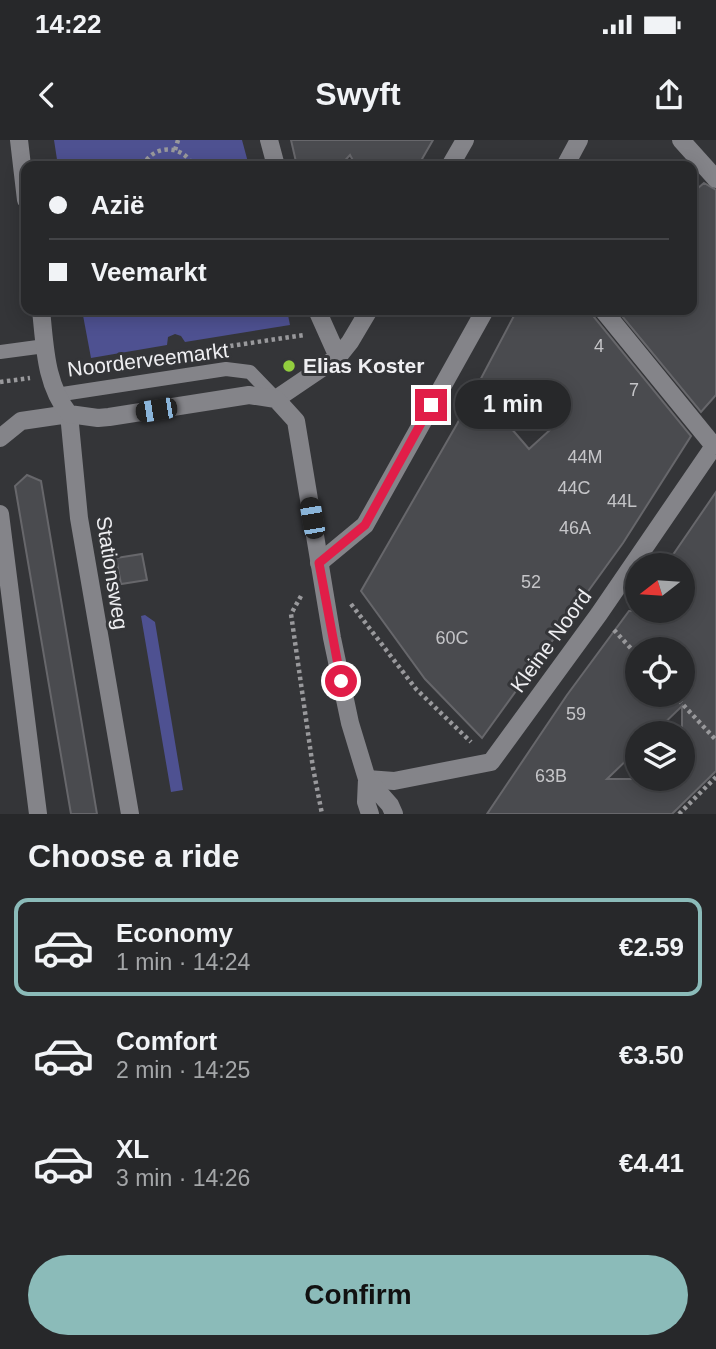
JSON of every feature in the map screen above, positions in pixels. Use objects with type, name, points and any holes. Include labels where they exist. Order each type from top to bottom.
[{"type":"street","points":[[19,140],[21,161]]},
{"type":"street","points":[[269,140],[275,161]]},
{"type":"street","points":[[453,161],[465,140]]},
{"type":"street","points":[[568,161],[579,140]]},
{"type":"street","points":[[681,140],[716,179]]},
{"type":"street","points":[[0,438],[21,421],[69,414],[56,395],[49,375],[42,315]]},
{"type":"street","points":[[319,315],[338,357]]},
{"type":"street","points":[[276,399],[338,357],[366,315]]},
{"type":"street","points":[[319,563],[365,525],[482,315]]},
{"type":"street","points":[[607,315],[715,445]]},
{"type":"street","name":"Noorderveemarkt","points":[[69,414],[98,418],[249,395],[276,399],[296,421],[332,638],[350,723],[367,779],[366,802],[370,814]]},
{"type":"street","name":"Stationsweg","points":[[69,414],[79,518],[130,814]]},
{"type":"street","name":"Kleine Noord","points":[[491,762],[599,614],[715,445]]},
{"type":"street","points":[[0,514],[38,814]]},
{"type":"street","points":[[367,779],[394,781],[491,762]]},
{"type":"street","name":"Noorderveemarkt","points":[[367,779],[390,805],[394,814]]},
{"type":"lane","points":[[0,352],[46,346]]},
{"type":"lane","name":"Noorderveemarkt","points":[[56,395],[226,369],[250,372],[276,399]]},
{"type":"path","points":[[174,150],[178,140]]},
{"type":"path","points":[[147,161],[154,153],[164,149],[184,154],[189,161]]},
{"type":"path","points":[[217,348],[324,331]]},
{"type":"path","points":[[319,563],[290,614],[322,814]]},
{"type":"path","points":[[344,594],[416,688],[491,762]]},
{"type":"path","points":[[599,614],[625,642]]},
{"type":"path","points":[[685,707],[716,740]]},
{"type":"path","points":[[679,814],[716,777]]},
{"type":"shaded area","points":[[54,140],[242,140],[248,161],[57,161]]},
{"type":"shaded area","points":[[83,315],[288,315],[290,325],[185,342],[181,336],[175,334],[168,337],[167,345],[91,358]]},
{"type":"shaded area","points":[[145,615],[155,622],[183,790],[171,792],[141,616]]},
{"type":"building","points":[[291,140],[433,140],[421,161],[353,161],[350,155],[345,161],[296,161]]},
{"type":"building","points":[[704,183],[716,190],[716,395],[701,412],[621,315],[697,315],[697,189]]},
{"type":"building","points":[[514,315],[593,315],[691,436],[623,543],[482,738],[425,679],[361,591],[457,424]],"holes":[[[529,381],[562,419],[529,449],[504,420]]]},
{"type":"building","points":[[27,475],[41,481],[97,814],[71,814],[15,486]]},
{"type":"building","points":[[716,492],[716,771],[672,814],[487,814],[567,695],[625,616],[625,623],[695,623],[695,553],[674,553]],"holes":[[[625,637],[695,637],[695,707],[682,707],[682,721],[695,721],[695,791],[625,791],[625,779],[607,779],[625,762],[625,721],[666,721],[681,707],[625,707]]]},
{"type":"building","points":[[142,554],[147,580],[121,584],[116,558]]},
{"type":"place","name":"Elias Koster","points":[[289,366]]},
{"type":"route","points":[[341,681],[319,563],[365,525],[431,405]]}]
